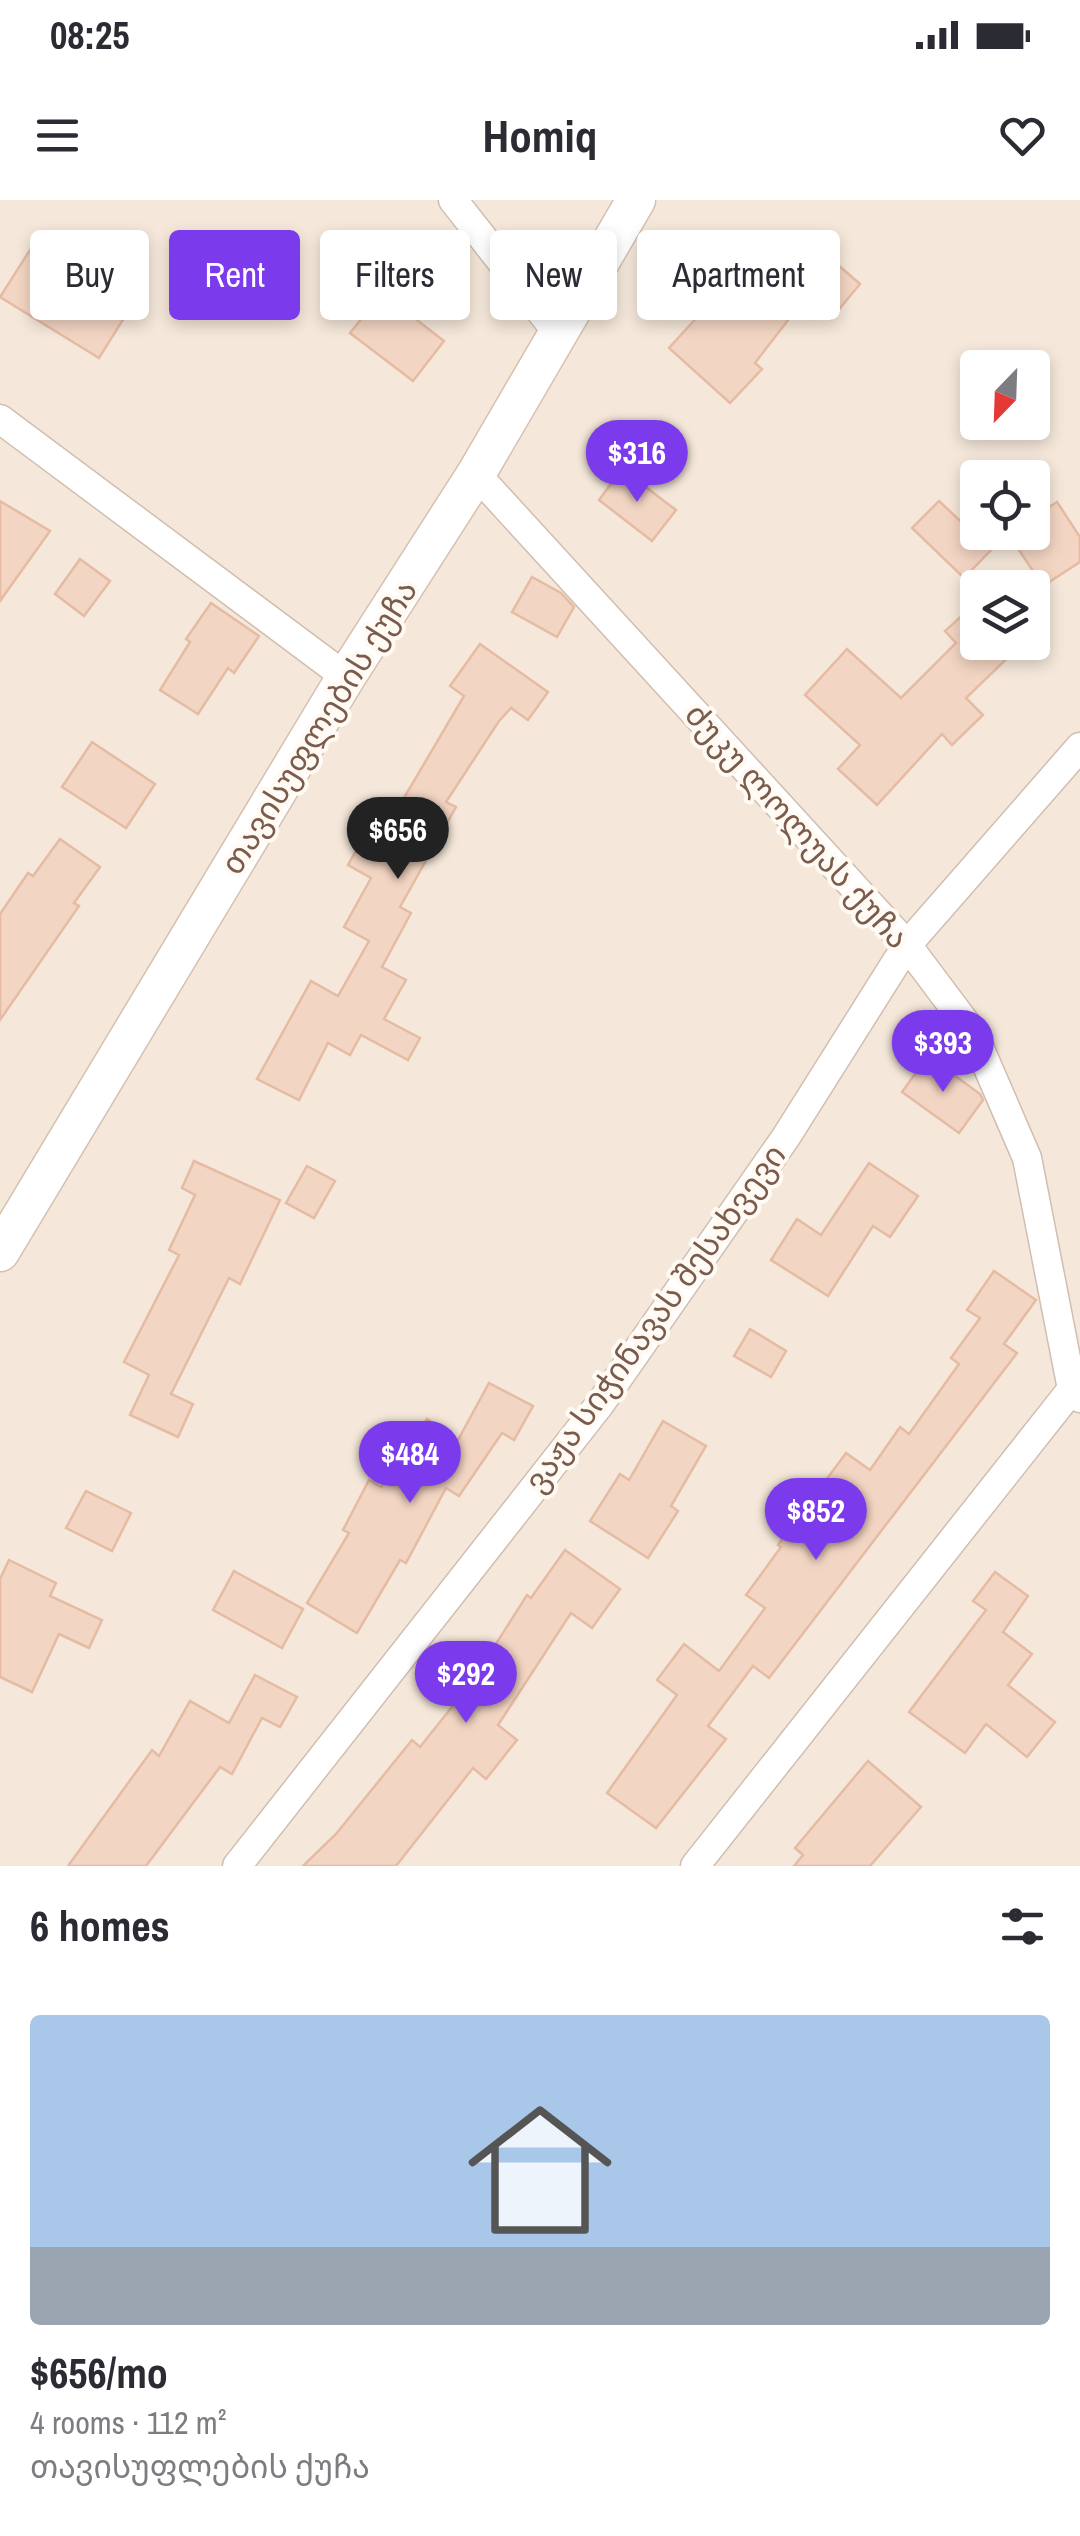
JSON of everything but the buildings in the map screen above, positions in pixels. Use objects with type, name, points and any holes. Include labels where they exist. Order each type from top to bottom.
[{"type":"main road","name":"თავისუფლების ქუჩა","points":[[0,1252],[346,677],[476,474],[636,200]]},
{"type":"street","points":[[453,200],[557,332]]},
{"type":"street","points":[[0,419],[346,677]]},
{"type":"street","name":"ძუკუ ლოლუას ქუჩა","points":[[476,474],[907,946],[973,1033],[1027,1158],[1077,1390]]},
{"type":"street","name":"ვაჟა სიჭინავას შესახვევი","points":[[237,1866],[600,1404],[786,1137],[907,946],[1080,747]]},
{"type":"street","points":[[695,1866],[1077,1390]]},
{"type":"shaded area","points":[[0,200],[1080,200],[1080,1866],[0,1866]]}]
